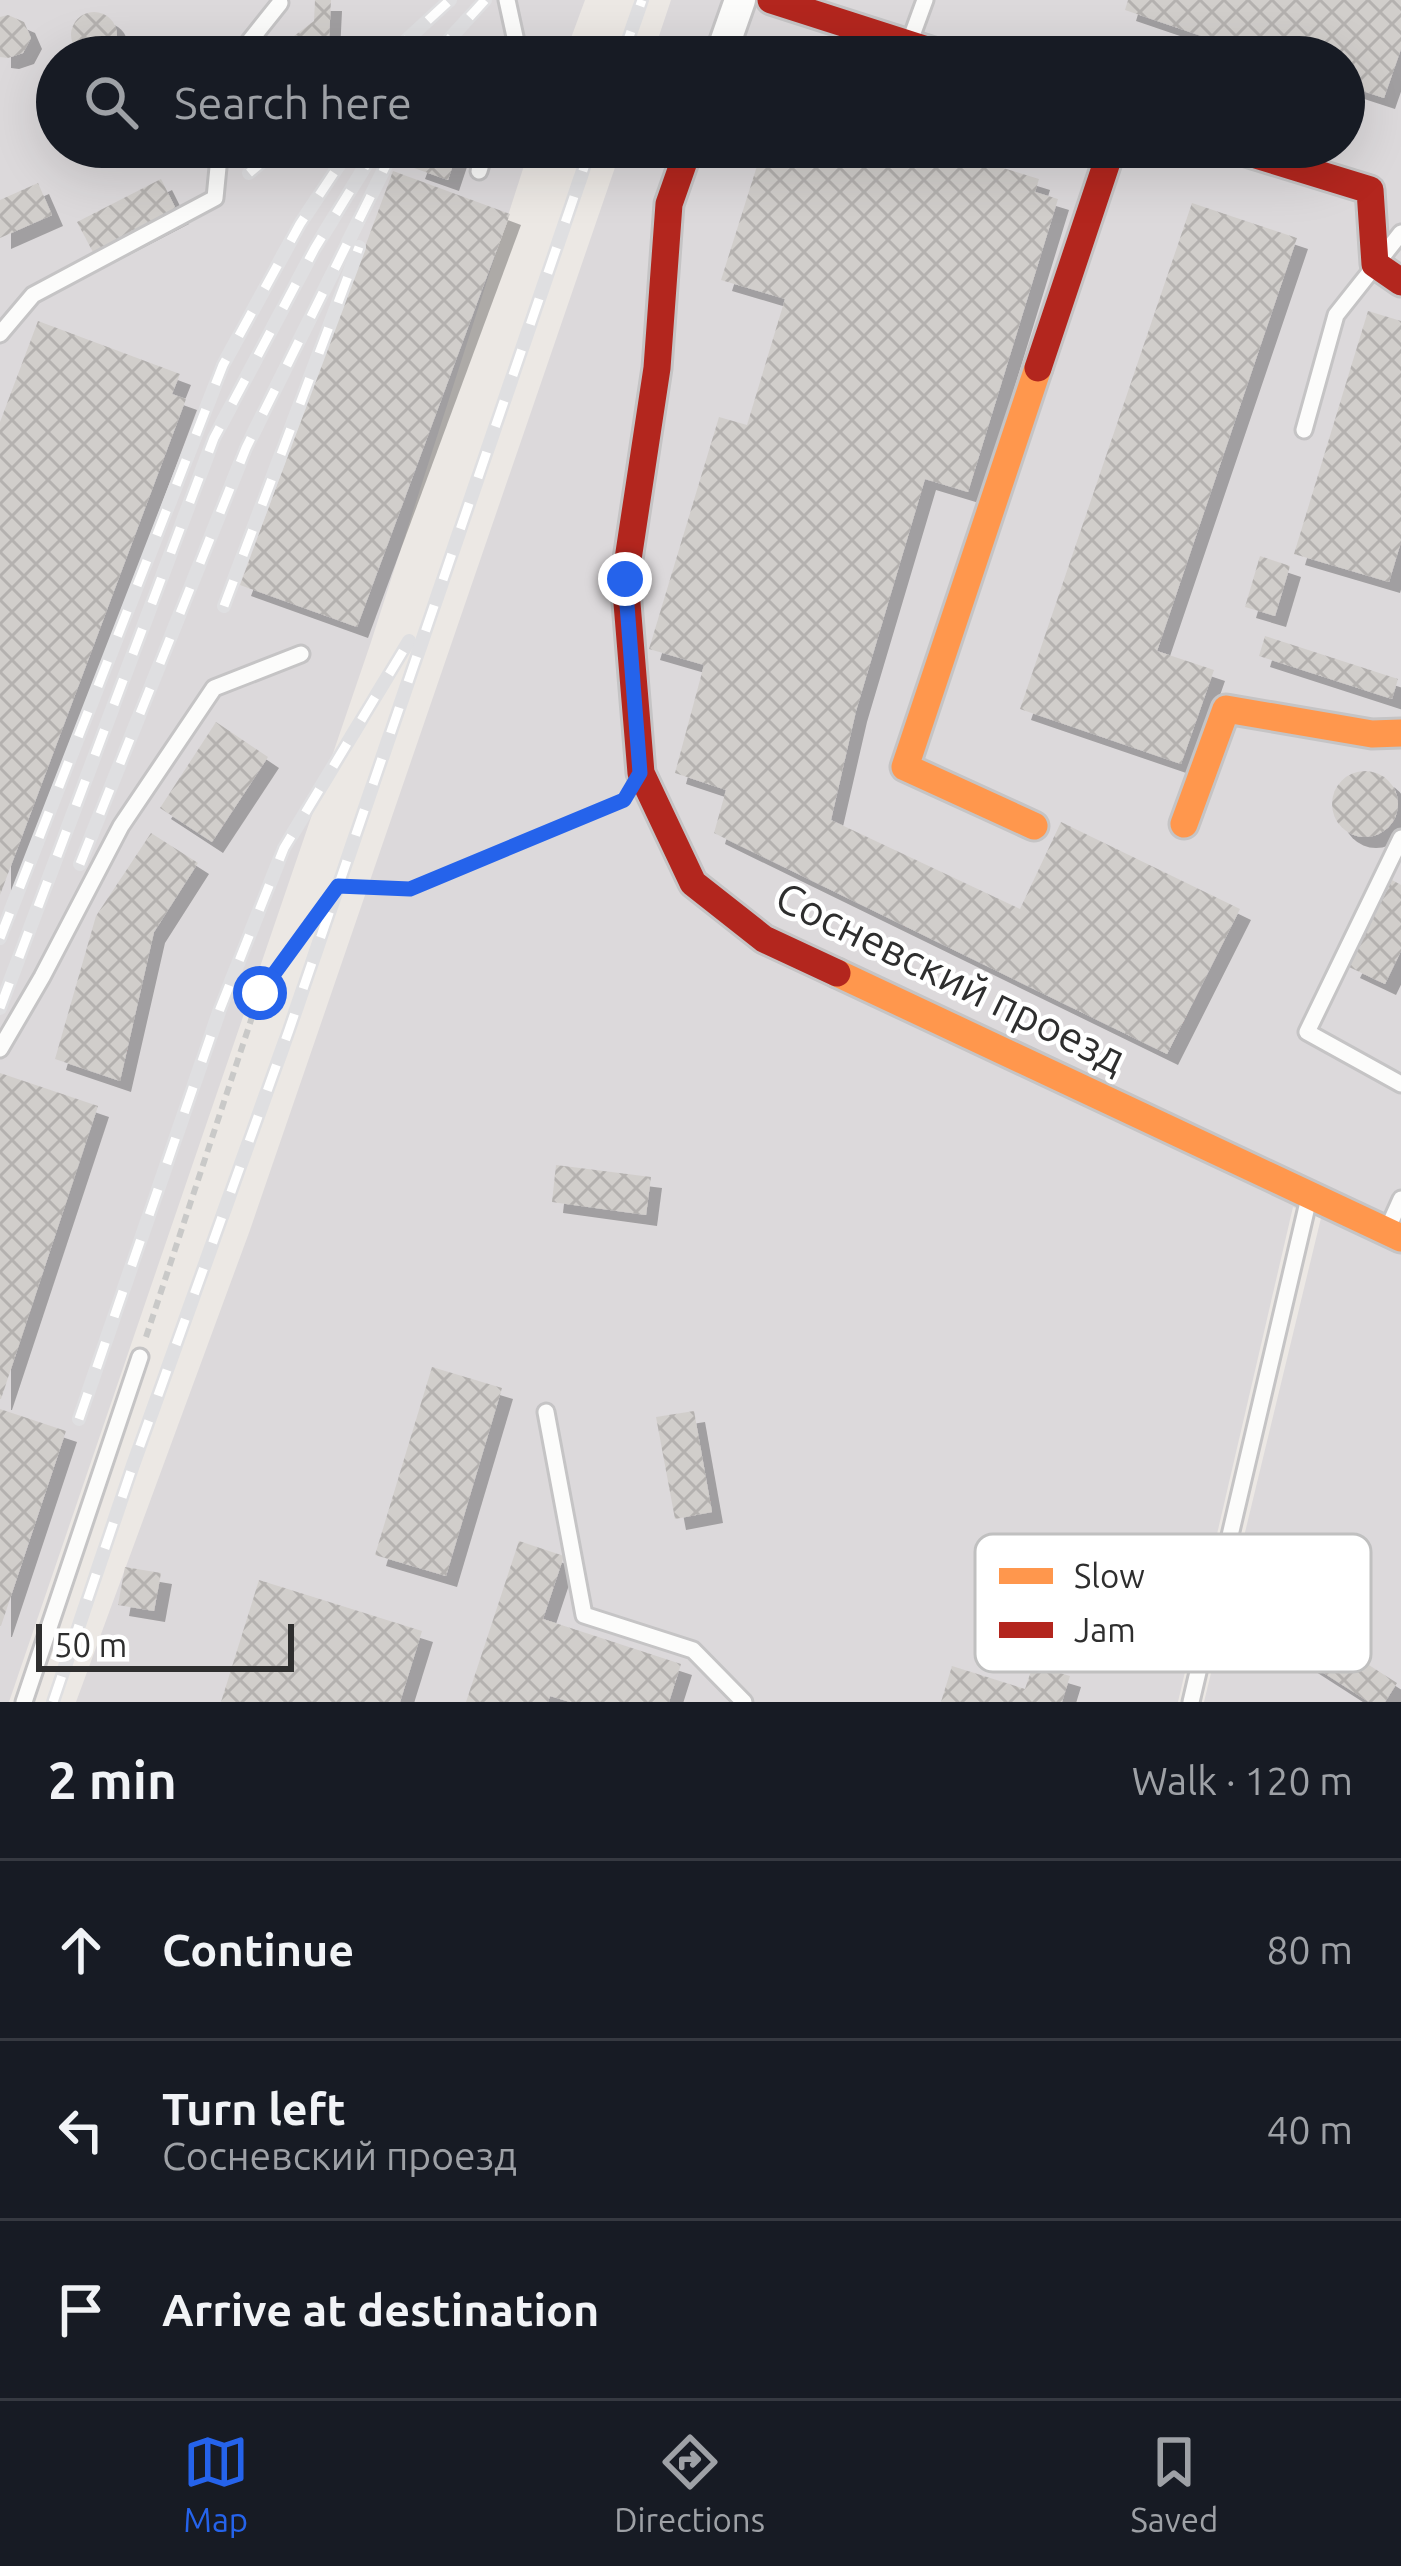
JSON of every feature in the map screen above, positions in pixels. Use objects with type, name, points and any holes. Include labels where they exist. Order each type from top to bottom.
[{"type":"street","points":[[727,36],[740,0]]},
{"type":"street","points":[[771,0],[884,36]]},
{"type":"street","name":"Сосневский проезд","points":[[681,168],[669,203],[657,368],[625,579],[640,773],[693,883],[764,939],[1394,1235]]},
{"type":"street","points":[[1034,826],[905,767],[1105,168]]},
{"type":"street","points":[[1298,168],[1370,190],[1375,264],[1401,282]]},
{"type":"street","points":[[1184,824],[1226,709],[1372,734],[1401,734]]},
{"type":"lane","points":[[507,0],[515,36]]},
{"type":"lane","points":[[912,36],[925,0]]},
{"type":"lane","points":[[254,36],[280,3]]},
{"type":"lane","points":[[0,334],[32,295],[215,198],[218,168]]},
{"type":"lane","points":[[479,172],[480,168]]},
{"type":"lane","points":[[1304,430],[1336,314],[1401,233]]},
{"type":"lane","points":[[0,1048],[43,977],[121,826],[214,688],[302,654]]},
{"type":"lane","points":[[1401,838],[1306,1033],[1401,1084]]},
{"type":"lane","points":[[1230,1534],[1310,1195]]},
{"type":"lane","points":[[1394,1235],[1401,1199]]},
{"type":"lane","points":[[24,1702],[140,1358]]},
{"type":"lane","points":[[546,1412],[584,1616],[693,1650],[745,1702]]},
{"type":"lane","points":[[1191,1702],[1198,1672]]},
{"type":"path","points":[[140,1358],[260,993],[338,886],[410,889],[624,800],[640,773]]},
{"type":"shaded area","points":[[0,0],[585,0],[572,36],[36,36],[36,168],[523,168],[371,642],[9,1702],[0,1702]]},
{"type":"shaded area","points":[[671,0],[1401,0],[1401,1702],[1204,1702],[1211,1672],[1371,1672],[1371,1534],[1245,1534],[1321,1218],[1293,1207],[1217,1534],[975,1534],[975,1672],[1185,1672],[1178,1702],[76,1702],[250,1230],[615,168],[1365,168],[1365,36],[659,36]]},
{"type":"building","points":[[315,0],[331,0],[329,36],[294,36],[314,21]]},
{"type":"building","points":[[1128,0],[1401,0],[1401,49],[1384,98],[1365,92],[1365,36],[1201,36],[1125,10]]},
{"type":"building","points":[[85,13],[103,13],[116,26],[117,36],[71,36],[72,26]]},
{"type":"building","points":[[0,17],[24,22],[31,38],[23,53],[8,58],[0,57]]},
{"type":"building","points":[[414,168],[452,168],[448,180]]},
{"type":"building","points":[[756,168],[1003,168],[1039,179],[1035,192],[1058,199],[968,492],[925,479],[856,711],[831,820],[1020,909],[1061,822],[1240,909],[1167,1054],[714,833],[726,790],[675,773],[704,665],[649,649],[719,417],[747,425],[785,299],[721,280]]},
{"type":"building","points":[[393,171],[510,214],[357,627],[240,585]]},
{"type":"building","points":[[161,179],[178,213],[95,256],[77,222]]},
{"type":"building","points":[[38,183],[52,215],[0,238],[0,200]]},
{"type":"building","points":[[1192,203],[1297,238],[1157,651],[1214,670],[1181,764],[1020,709]]},
{"type":"building","points":[[1368,311],[1401,321],[1401,542],[1389,582],[1294,554]]},
{"type":"building","points":[[38,321],[180,374],[172,394],[186,399],[0,895],[0,422]]},
{"type":"building","points":[[1260,556],[1290,566],[1275,616],[1245,607]]},
{"type":"building","points":[[1265,636],[1398,679],[1392,699],[1259,656]]},
{"type":"building","points":[[216,722],[268,757],[212,842],[160,808]]},
{"type":"building","points":[[1365,771],[1388,781],[1398,804],[1388,827],[1365,837],[1342,827],[1332,804],[1342,781]]},
{"type":"building","points":[[151,833],[198,863],[154,932],[120,1081],[55,1059],[96,916]]},
{"type":"building","points":[[1392,880],[1401,885],[1401,951],[1385,984],[1349,967]]},
{"type":"building","points":[[0,1073],[98,1106],[1,1399],[0,1399]]},
{"type":"building","points":[[556,1165],[651,1177],[646,1215],[552,1202]]},
{"type":"building","points":[[432,1367],[502,1388],[446,1576],[375,1555]]},
{"type":"building","points":[[0,1409],[66,1431],[1,1626],[0,1626]]},
{"type":"building","points":[[694,1411],[712,1512],[675,1519],[656,1417]]},
{"type":"building","points":[[519,1541],[564,1556],[543,1619],[681,1664],[669,1702],[570,1702],[550,1696],[548,1702],[466,1702]]},
{"type":"building","points":[[125,1567],[161,1573],[154,1611],[118,1605]]},
{"type":"building","points":[[259,1580],[422,1631],[400,1702],[221,1702]]},
{"type":"building","points":[[952,1666],[1025,1689],[1031,1672],[1070,1676],[1062,1702],[941,1702]]},
{"type":"building","points":[[1371,1666],[1397,1683],[1385,1702],[1369,1702],[1322,1672],[1371,1672]]},
{"type":"railway","points":[[411,36],[450,0]]},
{"type":"railway","points":[[452,36],[485,0]]},
{"type":"railway","points":[[629,36],[642,0]]},
{"type":"railway","points":[[249,173],[255,168]]},
{"type":"railway","points":[[0,938],[223,365],[300,224],[337,168]]},
{"type":"railway","points":[[0,1008],[214,438],[315,248],[364,168]]},
{"type":"railway","points":[[80,864],[246,448],[385,168]]},
{"type":"railway","points":[[53,1702],[584,168]]},
{"type":"railway","points":[[224,606],[359,247]]},
{"type":"railway","points":[[79,1419],[220,1009],[284,848],[409,641]]},
{"type":"traffic: slow","points":[[1034,826],[905,767],[1038,368]]},
{"type":"traffic: slow","points":[[1184,824],[1226,709],[1372,734],[1401,733]]},
{"type":"traffic: slow","points":[[837,973],[1401,1238]]},
{"type":"traffic: jam","points":[[771,0],[883,36]]},
{"type":"traffic: jam","points":[[682,168],[669,204],[657,368],[625,579],[641,773],[693,883],[764,939],[837,973]]},
{"type":"traffic: jam","points":[[1038,368],[1105,168]]},
{"type":"traffic: jam","points":[[1298,168],[1370,190],[1375,264],[1401,282]]},
{"type":"route","points":[[260,993],[338,886],[410,889],[624,800],[640,773],[625,579]]}]
